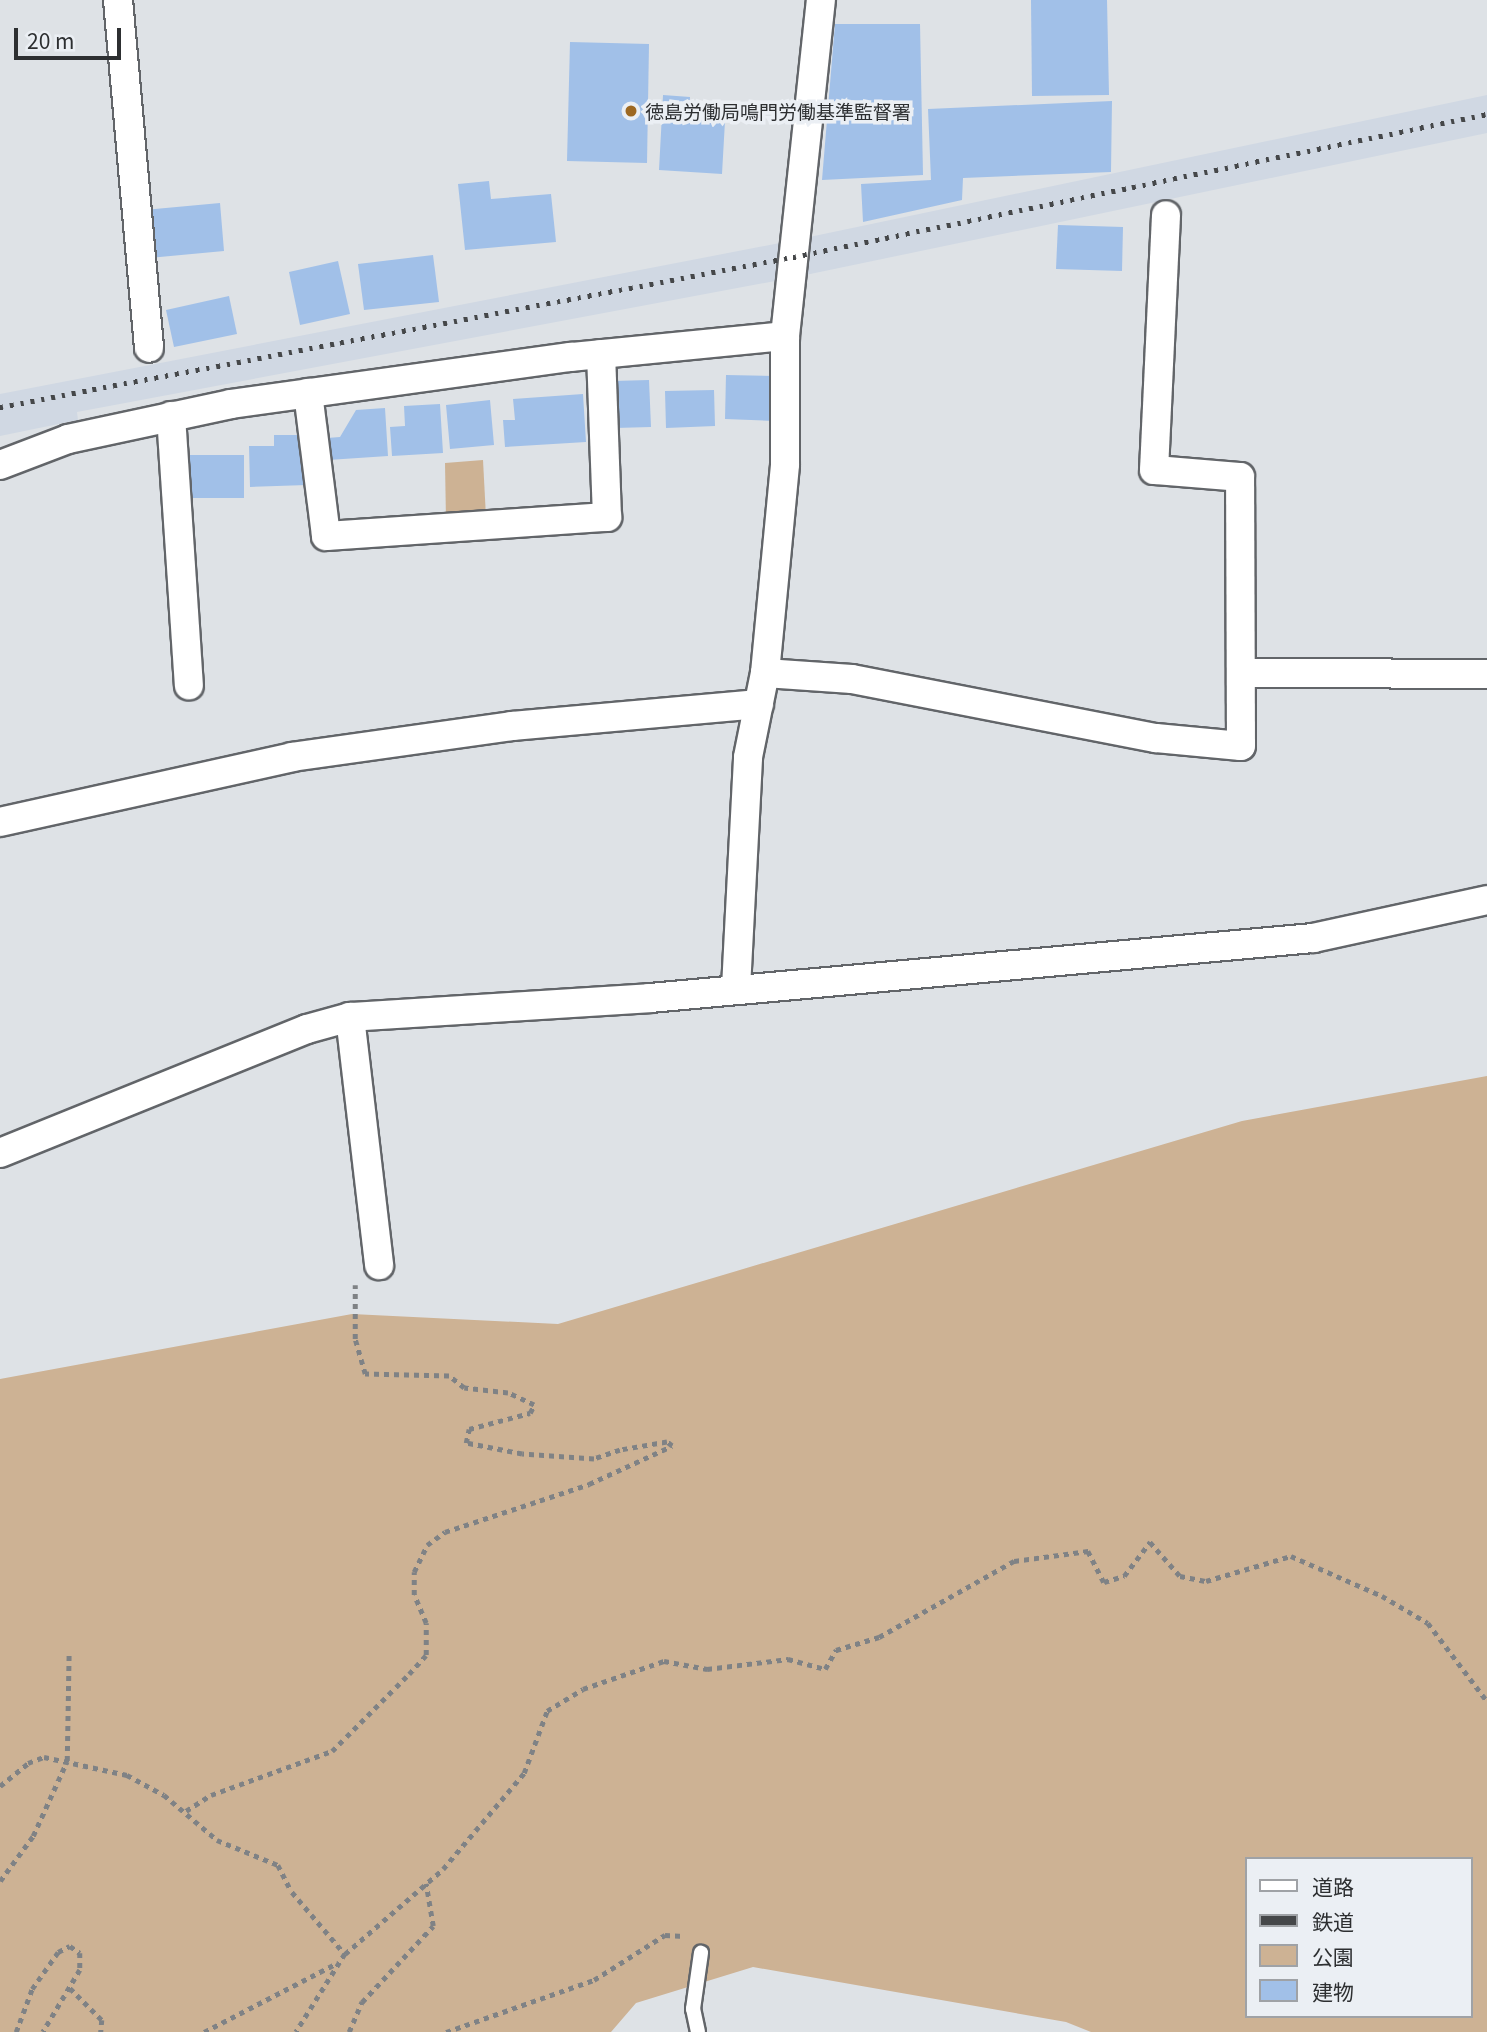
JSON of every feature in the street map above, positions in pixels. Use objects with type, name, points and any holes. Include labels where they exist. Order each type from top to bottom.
[{"type":"street","points":[[118,0],[149,348]]},
{"type":"street","points":[[736,988],[748,757],[765,673],[785,464],[785,336],[821,0]]},
{"type":"street","points":[[765,673],[852,679],[1156,738],[1241,746],[1244,673],[1240,477],[1154,470],[1166,215]]},
{"type":"street","points":[[0,465],[68,439],[171,416],[308,393],[601,354],[785,336]]},
{"type":"street","points":[[308,393],[326,536],[607,517],[601,354]]},
{"type":"street","points":[[171,416],[190,685]]},
{"type":"street","points":[[1244,673],[1487,674]]},
{"type":"street","points":[[0,822],[292,757],[512,726],[760,704]]},
{"type":"street","points":[[0,1153],[307,1029],[350,1017],[736,988],[1313,938],[1487,900]]},
{"type":"street","points":[[350,1017],[379,1265]]},
{"type":"lane","points":[[698,2032],[694,2009],[701,1953]]},
{"type":"path","points":[[186,1811],[211,1795],[332,1751],[409,1674],[426,1655],[426,1623],[414,1595],[414,1572],[427,1545],[445,1532],[589,1484],[672,1446],[667,1442],[620,1450],[594,1459],[522,1454],[466,1443],[469,1430],[530,1413],[534,1405],[508,1393],[464,1388],[449,1376],[365,1374],[355,1339],[355,1281]]},
{"type":"path","points":[[296,2032],[345,1954],[426,1884],[524,1773],[547,1711],[583,1689],[664,1661],[707,1669],[788,1659],[825,1668],[836,1650],[879,1637],[1014,1561],[1088,1551],[1104,1582],[1124,1576],[1150,1542],[1180,1576],[1206,1581],[1291,1556],[1382,1596],[1428,1623],[1487,1701]]},
{"type":"path","points":[[0,1881],[33,1836],[67,1761],[69,1651]]},
{"type":"path","points":[[0,1786],[28,1763],[44,1757],[127,1775],[186,1811],[217,1840],[278,1865],[292,1892],[345,1954]]},
{"type":"path","points":[[349,2032],[376,1984],[433,1926],[426,1884]]},
{"type":"path","points":[[446,2032],[594,1980],[665,1935],[694,1940],[701,1953]]},
{"type":"path","points":[[16,2032],[32,1989],[58,1952],[70,1946],[80,1953],[80,1970],[43,2032]]},
{"type":"path","points":[[204,2032],[338,1962]]},
{"type":"path","points":[[70,1988],[103,2020],[101,2032]]},
{"type":"shaded area","points":[[1487,95],[1487,133],[791,278],[77,412],[78,420],[0,436],[0,394],[795,240]]},
{"type":"green space","points":[[483,460],[486,517],[446,520],[445,463]]},
{"type":"green space","points":[[1487,1076],[1487,2032],[1091,2032],[1066,2022],[753,1967],[636,2003],[611,2032],[0,2032],[0,1379],[352,1314],[558,1324],[1242,1121]]},
{"type":"building","points":[[1031,0],[1107,0],[1109,95],[1032,96]]},
{"type":"building","points":[[835,24],[920,24],[923,175],[822,180]]},
{"type":"building","points":[[570,42],[649,44],[647,163],[567,161]]},
{"type":"building","points":[[663,95],[690,97],[689,119],[725,121],[722,174],[659,170]]},
{"type":"building","points":[[1112,101],[1111,172],[963,178],[962,200],[863,222],[861,184],[931,180],[928,109]]},
{"type":"building","points":[[489,181],[491,199],[551,194],[556,242],[465,250],[458,184]]},
{"type":"building","points":[[220,203],[224,251],[149,258],[144,210]]},
{"type":"building","points":[[1058,225],[1123,227],[1122,271],[1056,269]]},
{"type":"building","points":[[433,255],[439,302],[364,310],[358,264]]},
{"type":"building","points":[[338,261],[350,314],[300,325],[289,272]]},
{"type":"building","points":[[229,296],[237,334],[174,347],[166,310]]},
{"type":"building","points":[[726,375],[775,376],[774,421],[725,419]]},
{"type":"building","points":[[649,380],[651,427],[615,428],[613,381]]},
{"type":"building","points":[[714,390],[715,426],[666,428],[665,391]]},
{"type":"building","points":[[583,394],[586,442],[505,447],[503,420],[515,420],[513,399]]},
{"type":"building","points":[[490,400],[494,445],[450,449],[446,405]]},
{"type":"building","points":[[440,404],[443,453],[392,456],[390,427],[405,426],[404,406]]},
{"type":"building","points":[[385,408],[388,456],[328,460],[327,438],[340,437],[356,410]]},
{"type":"building","points":[[274,435],[306,435],[307,485],[250,487],[249,446],[274,446]]},
{"type":"building","points":[[190,455],[244,455],[244,498],[190,498]]},
{"type":"railway","points":[[0,407],[793,257],[1487,114]]},
{"type":"place","name":"徳島労働局鳴門労働基準監督署","points":[[631,111]]}]
